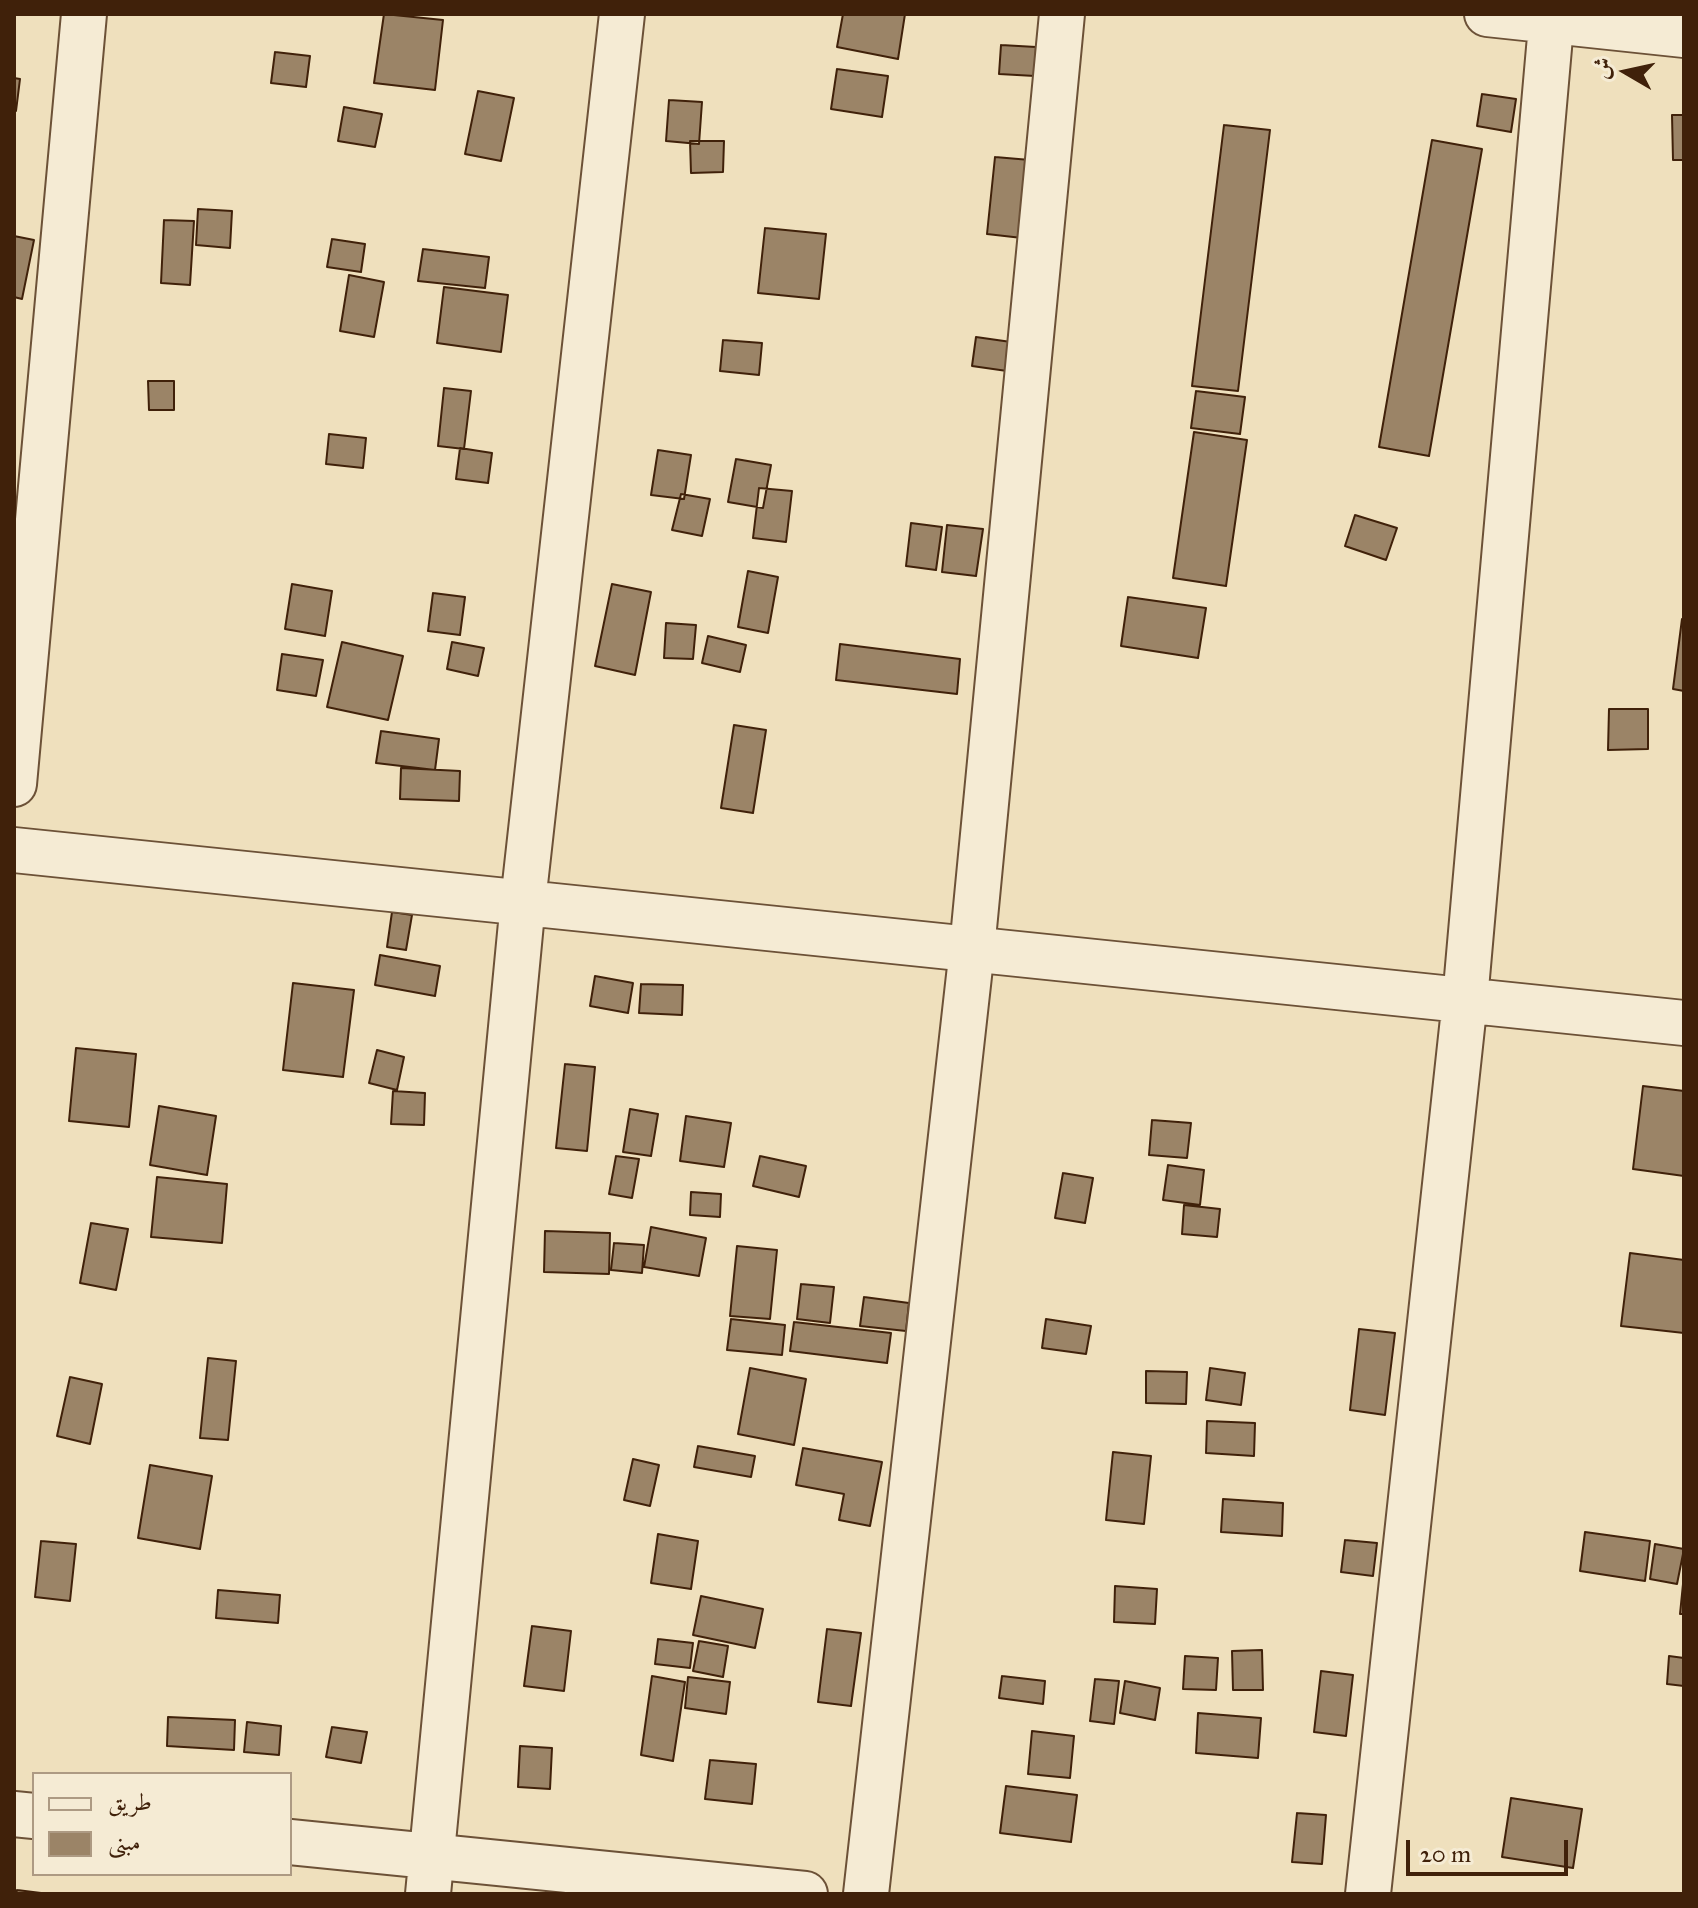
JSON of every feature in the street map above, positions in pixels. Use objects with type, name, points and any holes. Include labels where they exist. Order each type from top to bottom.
[{"type":"street","points":[[14,784],[84,14]]},
{"type":"street","points":[[430,1875],[523,902],[622,14]]},
{"type":"street","points":[[866,1894],[972,949],[1062,14]]},
{"type":"street","points":[[1487,14],[1552,17],[1684,35]]},
{"type":"street","points":[[1368,1894],[1465,1000],[1552,17]]},
{"type":"street","points":[[14,850],[1684,1023]]},
{"type":"street","points":[[292,1842],[430,1875],[805,1894]]},
{"type":"building","points":[[384,14],[443,20],[435,90],[374,83]]},
{"type":"building","points":[[843,14],[905,14],[898,59],[837,47]]},
{"type":"building","points":[[1001,45],[1036,47],[1035,76],[999,74]]},
{"type":"building","points":[[275,52],[310,56],[306,87],[271,83]]},
{"type":"building","points":[[837,69],[888,76],[882,117],[831,109]]},
{"type":"building","points":[[14,78],[20,79],[16,111],[14,111]]},
{"type":"building","points":[[478,91],[514,98],[501,161],[465,154]]},
{"type":"building","points":[[1482,94],[1516,99],[1511,132],[1477,126]]},
{"type":"building","points":[[669,100],[702,102],[699,144],[666,141]]},
{"type":"building","points":[[344,107],[382,114],[375,147],[338,141]]},
{"type":"building","points":[[1672,115],[1684,115],[1684,160],[1673,160]]},
{"type":"building","points":[[1224,125],[1270,130],[1238,391],[1192,386]]},
{"type":"building","points":[[1432,140],[1482,149],[1429,456],[1379,447]]},
{"type":"building","points":[[690,141],[724,141],[723,172],[691,173]]},
{"type":"building","points":[[995,157],[1030,160],[1022,238],[987,234]]},
{"type":"building","points":[[198,209],[232,211],[230,248],[196,245]]},
{"type":"building","points":[[164,220],[194,221],[190,285],[161,283]]},
{"type":"building","points":[[765,228],[826,234],[819,299],[758,293]]},
{"type":"building","points":[[14,236],[34,240],[22,299],[14,297]]},
{"type":"building","points":[[332,239],[365,244],[361,272],[327,267]]},
{"type":"building","points":[[423,249],[489,257],[485,288],[418,281]]},
{"type":"building","points":[[349,275],[384,282],[374,337],[340,331]]},
{"type":"building","points":[[444,287],[508,295],[501,352],[437,343]]},
{"type":"building","points":[[976,337],[1011,342],[1007,371],[972,366]]},
{"type":"building","points":[[723,340],[762,343],[759,375],[720,371]]},
{"type":"building","points":[[148,381],[174,381],[174,410],[149,410]]},
{"type":"building","points":[[444,388],[471,391],[464,449],[438,446]]},
{"type":"building","points":[[1196,391],[1245,397],[1240,434],[1191,428]]},
{"type":"building","points":[[1194,432],[1247,440],[1226,586],[1173,578]]},
{"type":"building","points":[[329,434],[366,438],[363,468],[326,464]]},
{"type":"building","points":[[460,448],[492,453],[488,483],[456,479]]},
{"type":"building","points":[[658,450],[691,455],[684,499],[651,495]]},
{"type":"building","points":[[736,459],[771,465],[763,508],[728,502]]},
{"type":"building","points":[[759,488],[792,491],[786,542],[753,538]]},
{"type":"building","points":[[681,494],[710,499],[702,536],[672,530]]},
{"type":"building","points":[[1355,515],[1397,528],[1386,560],[1345,546]]},
{"type":"building","points":[[911,523],[942,527],[936,570],[906,566]]},
{"type":"building","points":[[947,525],[983,529],[976,576],[942,572]]},
{"type":"building","points":[[748,571],[778,577],[768,633],[738,627]]},
{"type":"building","points":[[292,584],[332,591],[325,636],[285,629]]},
{"type":"building","points":[[612,584],[651,592],[635,675],[595,666]]},
{"type":"building","points":[[433,593],[465,597],[460,635],[428,631]]},
{"type":"building","points":[[1128,597],[1206,608],[1198,658],[1121,646]]},
{"type":"building","points":[[1684,619],[1684,691],[1673,689]]},
{"type":"building","points":[[666,623],[696,625],[693,659],[664,658]]},
{"type":"building","points":[[708,636],[746,645],[740,672],[702,663]]},
{"type":"building","points":[[342,642],[403,656],[388,720],[327,707]]},
{"type":"building","points":[[452,642],[484,648],[478,676],[447,669]]},
{"type":"building","points":[[840,644],[960,659],[957,694],[836,680]]},
{"type":"building","points":[[282,654],[323,660],[316,696],[277,690]]},
{"type":"building","points":[[1609,709],[1648,709],[1648,749],[1608,750]]},
{"type":"building","points":[[734,725],[766,730],[753,813],[721,808]]},
{"type":"building","points":[[381,731],[439,739],[435,770],[376,763]]},
{"type":"building","points":[[401,768],[460,771],[459,801],[400,799]]},
{"type":"building","points":[[392,912],[412,915],[406,950],[387,947]]},
{"type":"building","points":[[380,955],[440,966],[435,996],[375,985]]},
{"type":"building","points":[[595,976],[633,983],[628,1013],[590,1006]]},
{"type":"building","points":[[293,983],[354,990],[343,1077],[283,1070]]},
{"type":"building","points":[[641,984],[683,985],[682,1015],[639,1013]]},
{"type":"building","points":[[76,1048],[136,1054],[129,1127],[69,1121]]},
{"type":"building","points":[[377,1050],[404,1057],[397,1090],[369,1083]]},
{"type":"building","points":[[565,1064],[595,1067],[587,1151],[556,1148]]},
{"type":"building","points":[[1643,1086],[1684,1091],[1684,1176],[1633,1169]]},
{"type":"building","points":[[393,1091],[425,1093],[424,1125],[391,1124]]},
{"type":"building","points":[[159,1106],[216,1116],[207,1175],[150,1165]]},
{"type":"building","points":[[630,1109],[658,1114],[651,1156],[623,1152]]},
{"type":"building","points":[[686,1116],[731,1123],[724,1167],[680,1161]]},
{"type":"building","points":[[1152,1120],[1191,1123],[1187,1158],[1149,1155]]},
{"type":"building","points":[[616,1156],[639,1159],[632,1198],[609,1194]]},
{"type":"building","points":[[760,1156],[806,1166],[799,1197],[753,1186]]},
{"type":"building","points":[[1168,1165],[1204,1170],[1200,1205],[1163,1200]]},
{"type":"building","points":[[1063,1173],[1093,1178],[1085,1223],[1055,1218]]},
{"type":"building","points":[[157,1177],[227,1184],[222,1243],[151,1237]]},
{"type":"building","points":[[691,1192],[721,1194],[720,1217],[690,1215]]},
{"type":"building","points":[[1184,1205],[1220,1209],[1217,1237],[1182,1234]]},
{"type":"building","points":[[91,1223],[128,1229],[116,1290],[80,1283]]},
{"type":"building","points":[[651,1227],[706,1238],[699,1276],[644,1267]]},
{"type":"building","points":[[545,1231],[610,1233],[609,1274],[544,1272]]},
{"type":"building","points":[[614,1243],[644,1245],[642,1273],[611,1270]]},
{"type":"building","points":[[737,1246],[777,1250],[770,1319],[730,1316]]},
{"type":"building","points":[[1630,1253],[1684,1260],[1684,1333],[1621,1326]]},
{"type":"building","points":[[801,1284],[834,1287],[830,1323],[797,1319]]},
{"type":"building","points":[[864,1297],[909,1303],[906,1331],[860,1326]]},
{"type":"building","points":[[731,1319],[785,1325],[782,1355],[727,1350]]},
{"type":"building","points":[[1046,1319],[1091,1326],[1086,1354],[1042,1348]]},
{"type":"building","points":[[794,1322],[891,1333],[887,1363],[790,1351]]},
{"type":"building","points":[[1359,1329],[1395,1333],[1385,1415],[1350,1410]]},
{"type":"building","points":[[208,1358],[236,1361],[228,1440],[200,1438]]},
{"type":"building","points":[[750,1368],[806,1379],[794,1445],[738,1434]]},
{"type":"building","points":[[1210,1368],[1245,1373],[1241,1405],[1206,1400]]},
{"type":"building","points":[[1146,1371],[1187,1372],[1186,1404],[1146,1403]]},
{"type":"building","points":[[70,1377],[102,1384],[90,1444],[57,1436]]},
{"type":"building","points":[[1207,1421],[1255,1423],[1254,1456],[1206,1453]]},
{"type":"building","points":[[698,1446],[755,1456],[751,1477],[694,1467]]},
{"type":"building","points":[[803,1448],[882,1462],[870,1526],[839,1520],[844,1494],[796,1485]]},
{"type":"building","points":[[1113,1452],[1151,1456],[1144,1524],[1106,1520]]},
{"type":"building","points":[[633,1459],[659,1465],[650,1506],[624,1500]]},
{"type":"building","points":[[150,1465],[212,1476],[200,1549],[138,1538]]},
{"type":"building","points":[[1223,1499],[1283,1503],[1282,1536],[1221,1532]]},
{"type":"building","points":[[1585,1532],[1650,1541],[1645,1581],[1580,1571]]},
{"type":"building","points":[[658,1534],[698,1541],[691,1589],[651,1583]]},
{"type":"building","points":[[1345,1540],[1377,1543],[1373,1576],[1341,1572]]},
{"type":"building","points":[[41,1541],[76,1544],[70,1601],[35,1597]]},
{"type":"building","points":[[1655,1544],[1684,1549],[1677,1584],[1650,1579]]},
{"type":"building","points":[[1683,1584],[1684,1614],[1680,1614]]},
{"type":"building","points":[[1115,1586],[1157,1589],[1155,1624],[1114,1622]]},
{"type":"building","points":[[218,1590],[280,1595],[278,1623],[216,1618]]},
{"type":"building","points":[[701,1596],[763,1609],[755,1648],[693,1635]]},
{"type":"building","points":[[532,1626],[571,1631],[564,1691],[524,1686]]},
{"type":"building","points":[[827,1629],[861,1633],[851,1706],[818,1702]]},
{"type":"building","points":[[658,1639],[693,1643],[690,1668],[655,1664]]},
{"type":"building","points":[[699,1641],[728,1646],[723,1677],[693,1671]]},
{"type":"building","points":[[1262,1650],[1263,1690],[1233,1690],[1232,1651]]},
{"type":"building","points":[[1185,1656],[1218,1658],[1216,1690],[1183,1689]]},
{"type":"building","points":[[1669,1656],[1684,1658],[1684,1686],[1667,1684]]},
{"type":"building","points":[[1321,1671],[1353,1675],[1346,1736],[1314,1732]]},
{"type":"building","points":[[652,1676],[685,1682],[673,1761],[641,1755]]},
{"type":"building","points":[[1002,1676],[1045,1681],[1043,1704],[999,1698]]},
{"type":"building","points":[[688,1677],[730,1682],[726,1714],[685,1708]]},
{"type":"building","points":[[1095,1679],[1119,1681],[1114,1724],[1090,1721]]},
{"type":"building","points":[[1125,1681],[1160,1688],[1155,1720],[1120,1713]]},
{"type":"building","points":[[1198,1713],[1261,1718],[1258,1758],[1196,1753]]},
{"type":"building","points":[[168,1717],[235,1720],[234,1750],[167,1746]]},
{"type":"building","points":[[247,1722],[281,1726],[279,1755],[244,1752]]},
{"type":"building","points":[[332,1727],[367,1732],[361,1763],[326,1757]]},
{"type":"building","points":[[1032,1731],[1074,1736],[1070,1778],[1028,1774]]},
{"type":"building","points":[[520,1746],[552,1748],[550,1789],[518,1787]]},
{"type":"building","points":[[710,1760],[756,1764],[752,1804],[705,1799]]},
{"type":"building","points":[[1006,1786],[1077,1795],[1071,1842],[1000,1833]]},
{"type":"building","points":[[1511,1798],[1582,1809],[1573,1868],[1502,1857]]},
{"type":"building","points":[[1297,1813],[1326,1815],[1322,1864],[1292,1862]]},
{"type":"building","points":[[17,1890],[49,1894],[16,1894]]}]
